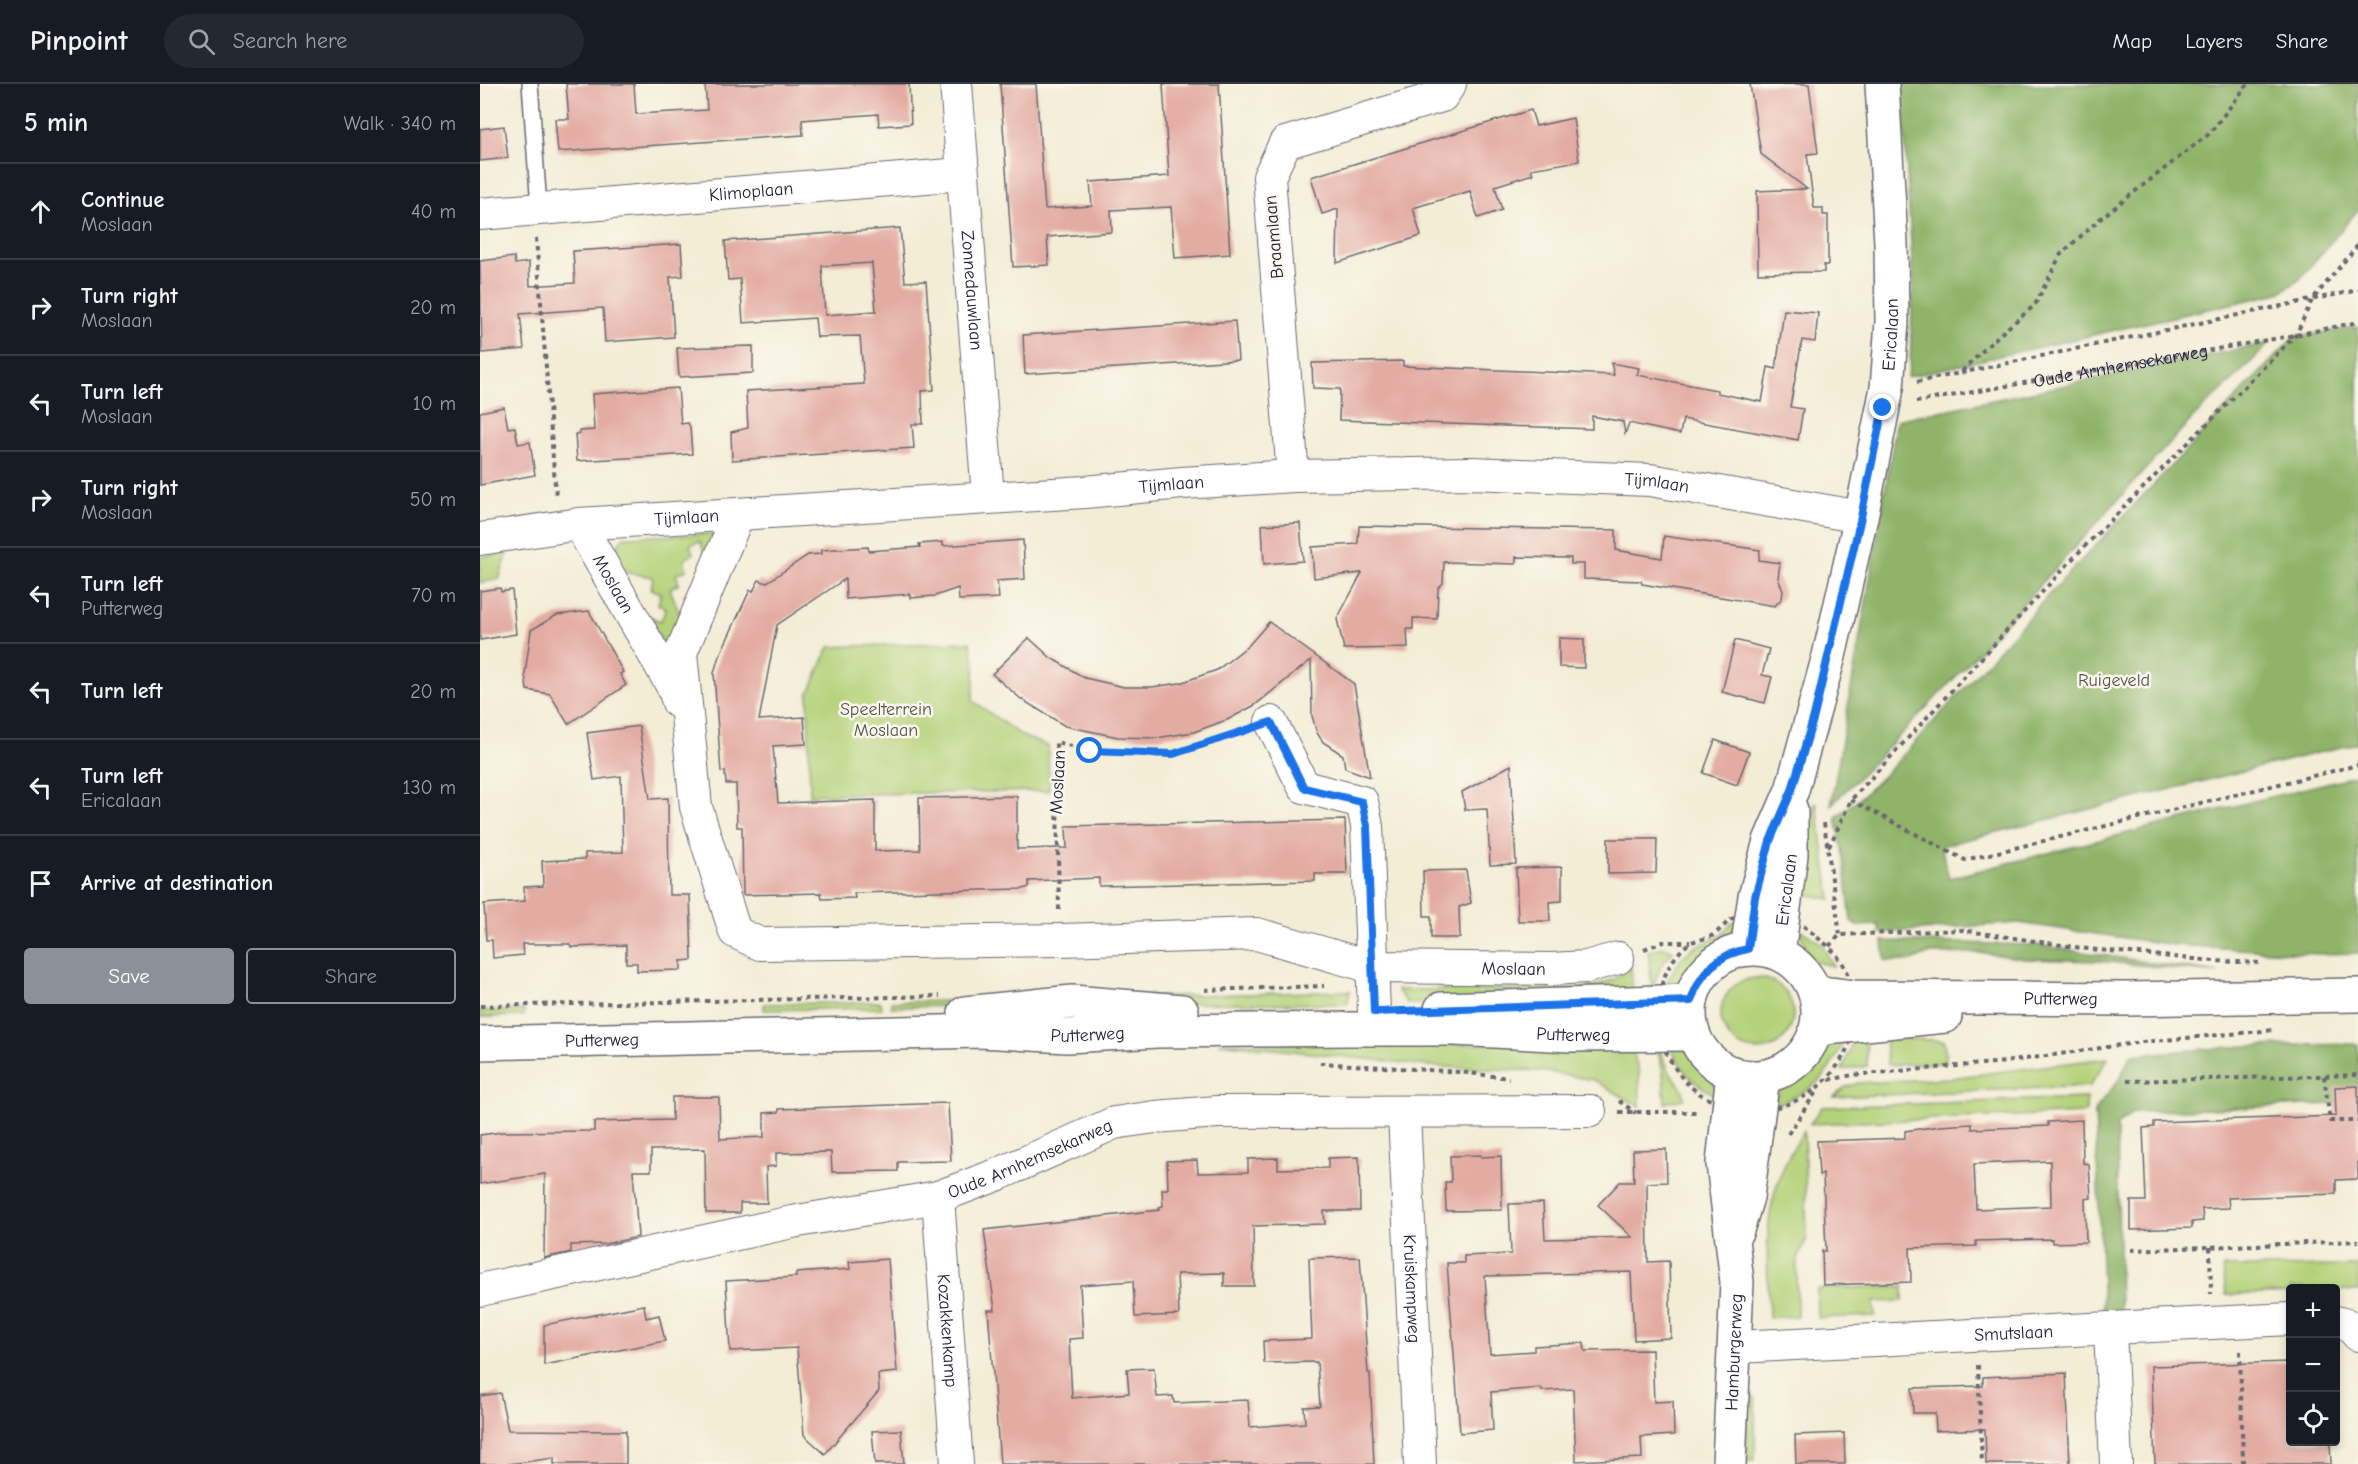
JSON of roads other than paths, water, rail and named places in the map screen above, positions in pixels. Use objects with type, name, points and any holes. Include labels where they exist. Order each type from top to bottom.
[{"type":"main road","name":"Ericalaan","points":[[1762,951],[1791,855],[1792,790],[1814,716],[1861,517],[1885,398],[1892,322],[1891,243],[1882,84]]},
{"type":"main road","points":[[1762,951],[1793,962],[1806,975],[1815,992],[1818,1010],[1816,1029],[1810,1046],[1798,1060],[1783,1071],[1748,1075],[1714,1063],[1702,1050],[1693,1034],[1690,1018],[1691,1001],[1704,973],[1729,954],[1762,951]]},
{"type":"main road","name":"Putterweg","points":[[1815,992],[1854,997],[2126,999],[2358,995]]},
{"type":"main road","name":"Putterweg","points":[[1816,1029],[2126,999]]},
{"type":"main road","name":"Putterweg","points":[[480,1028],[981,1012],[1072,1002],[1159,1011],[1374,1012],[1691,1001]]},
{"type":"main road","name":"Putterweg","points":[[480,1043],[980,1031],[1067,1036],[1158,1031],[1350,1029],[1454,1029],[1570,1035],[1693,1034]]},
{"type":"main road","name":"Hamburgerweg","points":[[1729,1464],[1728,1441],[1736,1347],[1737,1282],[1734,1240],[1747,1197],[1748,1075]]},
{"type":"street","name":"Zonnedauwlaan","points":[[956,84],[988,496]]},
{"type":"street","name":"Braamlaan","points":[[1293,476],[1269,177],[1285,142],[1442,96],[1450,84]]},
{"type":"street","name":"Klimoplaan","points":[[480,214],[536,207],[962,174]]},
{"type":"street","name":"Tijmlaan","points":[[480,538],[569,526],[1293,476],[1472,473],[1650,480],[1861,517]]},
{"type":"street","name":"Moslaan","points":[[738,515],[681,653],[696,807],[735,932],[760,944],[1060,940],[1257,934],[1372,967],[1551,969],[1586,967],[1628,955]]},
{"type":"street","name":"Moslaan","points":[[569,526],[674,689],[689,744]]},
{"type":"street","points":[[1271,722],[1304,788],[1362,802],[1367,826],[1374,1012]]},
{"type":"street","name":"Oude Arnhemsekarweg","points":[[480,1290],[792,1222],[938,1197],[999,1174],[1114,1124],[1155,1117],[1217,1112],[1590,1111]]},
{"type":"street","name":"Kruiskampweg","points":[[1404,1113],[1420,1464]]},
{"type":"street","name":"Kozakkenkamp","points":[[938,1197],[957,1464]]},
{"type":"street","name":"Smutslaan","points":[[1736,1347],[2286,1318]]},
{"type":"street","points":[[2340,1323],[2350,1326],[2358,1335]]},
{"type":"street","points":[[2110,1328],[2116,1464]]},
{"type":"lane","points":[[530,84],[536,207]]},
{"type":"park label","name":"Ruigeveld","points":[[2114,680]]},
{"type":"park label","name":"Speelterrein Moslaan","points":[[886,719]]}]
